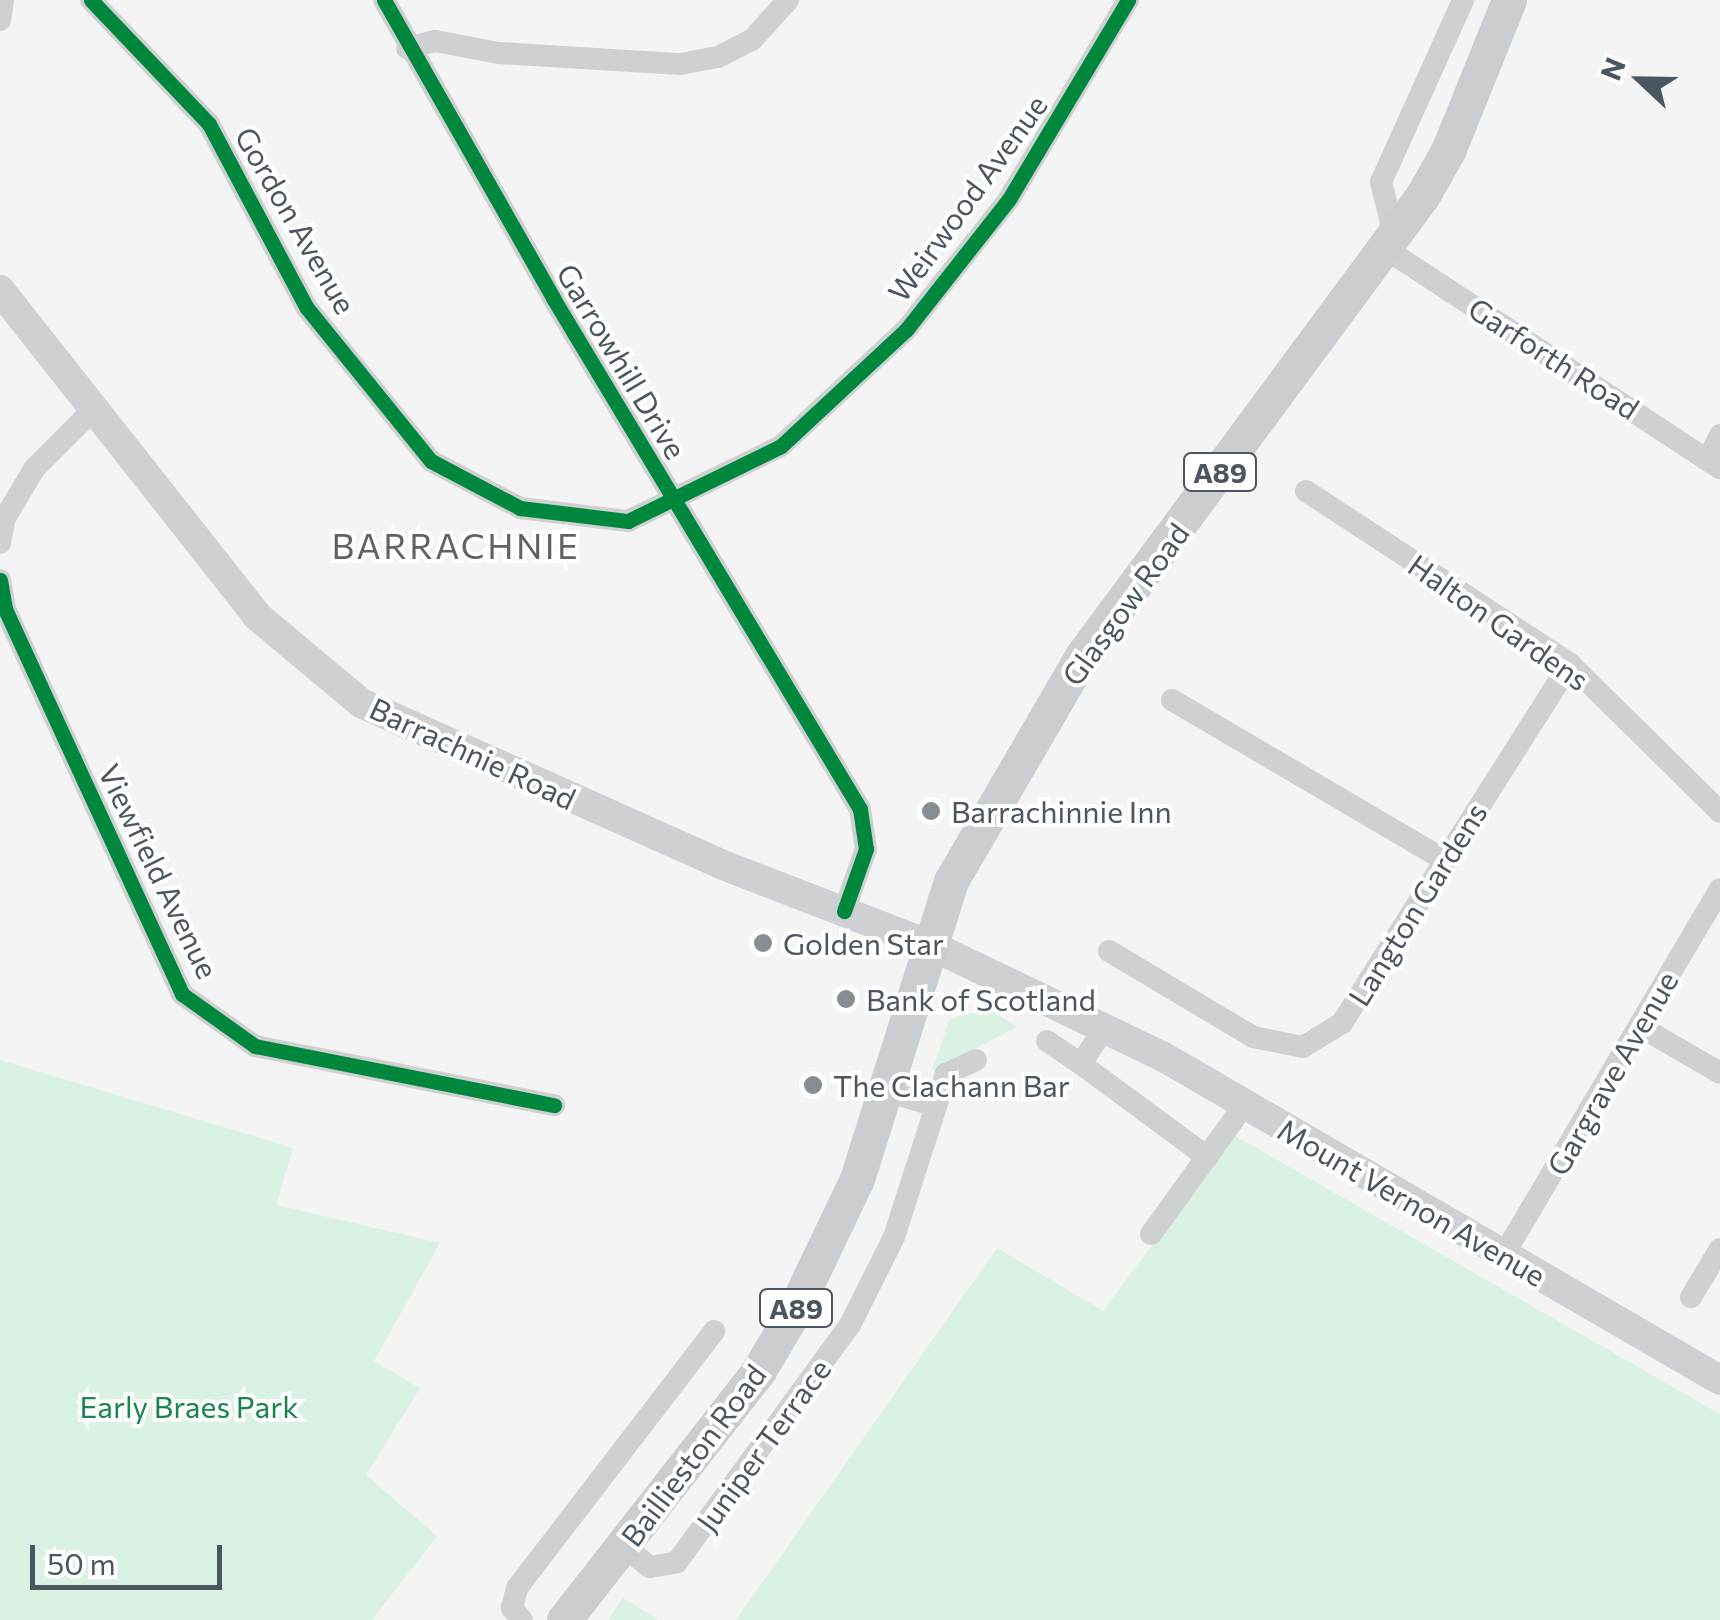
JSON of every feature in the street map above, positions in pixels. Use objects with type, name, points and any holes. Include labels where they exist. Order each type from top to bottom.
[{"type":"main road","name":"Glasgow Road","points":[[928,944],[951,881],[1082,656],[1390,243],[1448,151],[1509,0]]},
{"type":"main road","name":"Barrachnie Road","points":[[0,290],[257,616],[361,703],[541,787],[928,944]]},
{"type":"main road","name":"Mount Vernon Avenue","points":[[928,944],[1244,1104],[1720,1380]]},
{"type":"main road","name":"Baillieston Road","points":[[564,1620],[758,1370],[813,1279],[886,1092],[928,944]]},
{"type":"street","points":[[0,20],[3,0]]},
{"type":"street","name":"Gordon Avenue","points":[[91,0],[209,124],[307,308],[431,461],[520,508],[628,521],[671,497]]},
{"type":"street","name":"Garrowhill Drive","points":[[384,0],[407,48],[671,497],[860,809],[866,848],[844,911]]},
{"type":"street","points":[[407,48],[435,41],[499,53],[681,64],[718,57],[752,40],[788,0]]},
{"type":"street","name":"Weirwood Avenue","points":[[671,497],[781,446],[906,330],[1009,198],[1128,0]]},
{"type":"street","points":[[1390,243],[1381,182],[1463,0]]},
{"type":"street","name":"Garforth Road","points":[[1390,243],[1714,464]]},
{"type":"street","points":[[0,543],[5,518],[34,469],[93,410]]},
{"type":"street","points":[[1714,464],[1720,434]]},
{"type":"street","name":"Halton Gardens","points":[[1306,491],[1570,664],[1720,812]]},
{"type":"street","name":"Viewfield Avenue","points":[[0,580],[5,609],[182,994],[256,1046],[554,1105]]},
{"type":"street","name":"Langton Gardens","points":[[1110,951],[1253,1037],[1303,1047],[1342,1023],[1570,664]]},
{"type":"street","points":[[1172,700],[1444,860]]},
{"type":"street","name":"Gargrave Avenue","points":[[1503,1256],[1720,889]]},
{"type":"street","points":[[1640,1027],[1720,1073]]},
{"type":"street","points":[[1081,1064],[1102,1030]]},
{"type":"street","points":[[1047,1041],[1208,1156]]},
{"type":"street","name":"Juniper Terrace","points":[[625,1546],[650,1566],[678,1562],[850,1325],[894,1238],[946,1074],[976,1060]]},
{"type":"street","points":[[886,1092],[936,1106]]},
{"type":"street","points":[[1150,1234],[1244,1104]]},
{"type":"street","points":[[1691,1297],[1720,1249]]},
{"type":"street","points":[[522,1620],[512,1608],[517,1588],[714,1331]]},
{"type":"green space","points":[[988,1008],[1017,1027],[932,1071],[950,1019]]},
{"type":"green space","name":"Early Braes Park","points":[[0,1060],[293,1148],[276,1205],[440,1243],[374,1361],[420,1388],[366,1475],[437,1536],[372,1620],[0,1620]]},
{"type":"green space","points":[[1234,1135],[1720,1414],[1720,1620],[736,1620],[997,1248],[1103,1311]]},
{"type":"green space","points":[[623,1598],[658,1620],[608,1620]]},
{"type":"cycle path","points":[[91,0],[209,124],[307,308],[431,461],[520,508],[628,521],[781,446],[906,330],[1009,199],[1128,0]]},
{"type":"cycle path","points":[[384,0],[553,298],[860,809],[866,849],[844,911]]},
{"type":"cycle path","points":[[0,580],[5,609],[182,994],[255,1046],[554,1105]]},
{"type":"place","name":"Barrachinnie Inn","points":[[931,811]]},
{"type":"place","name":"Golden Star","points":[[763,943]]},
{"type":"place","name":"Bank of Scotland","points":[[846,999]]},
{"type":"place","name":"The Clachann Bar","points":[[813,1085]]},
{"type":"district","name":"BARRACHNIE","points":[[456,545]]}]
